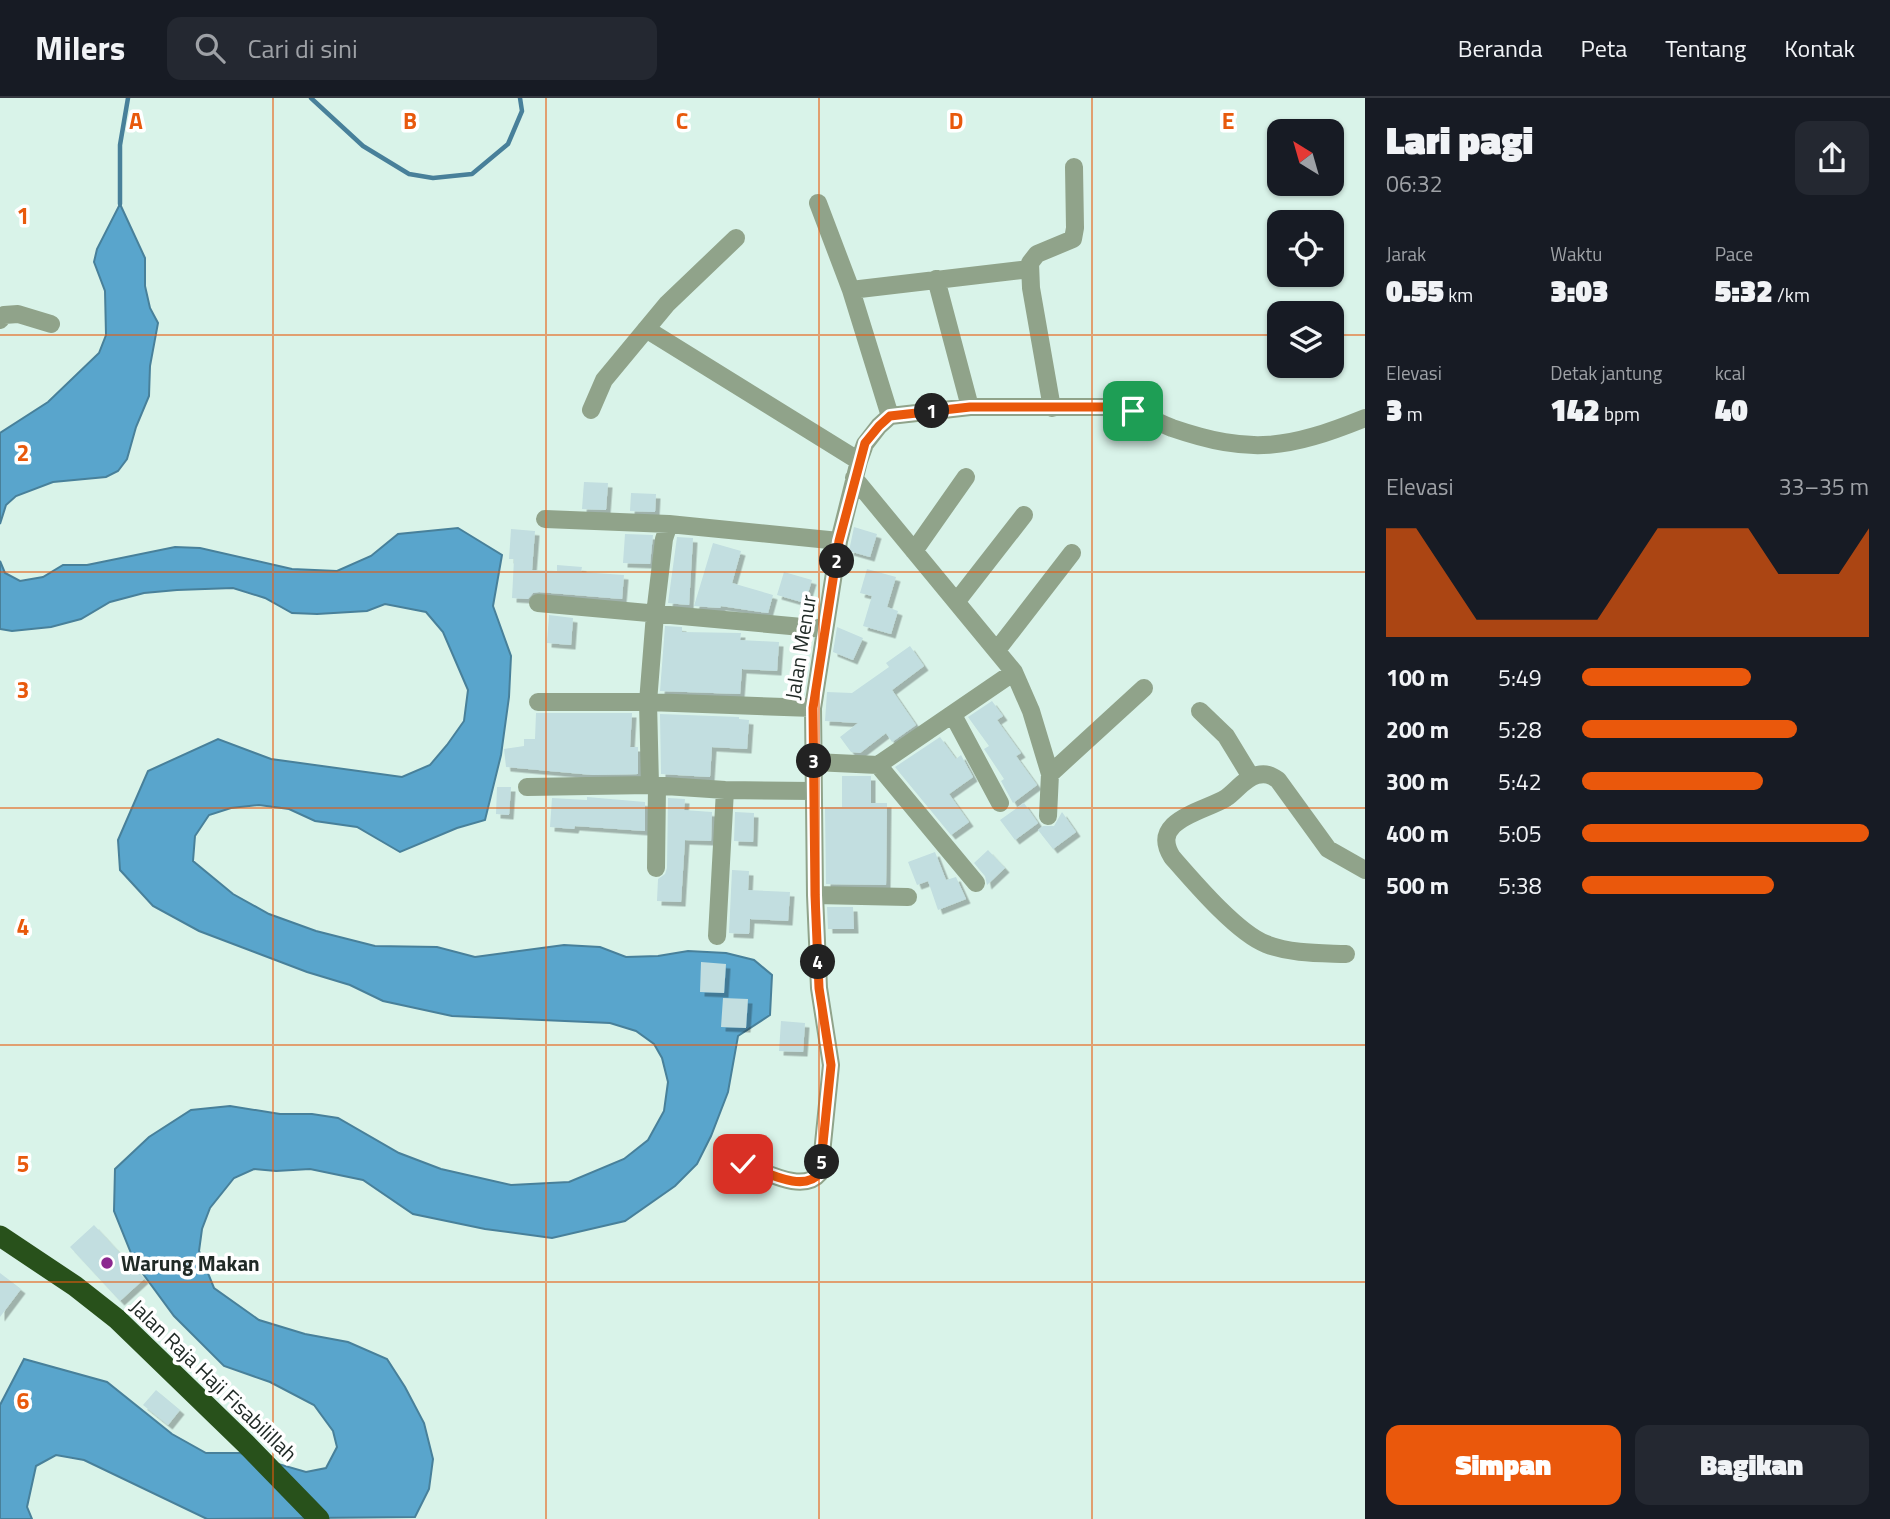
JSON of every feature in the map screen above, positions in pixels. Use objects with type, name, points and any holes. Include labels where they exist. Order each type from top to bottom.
[{"type":"highway","name":"Jalan Raja Haji Fisabilillah","points":[[0,1236],[75,1286],[117,1319],[320,1519]]},
{"type":"street","points":[[1052,408],[1031,289],[1030,263],[1033,256],[1071,240],[1074,236],[1074,167]]},
{"type":"street","points":[[818,203],[850,290],[890,416],[970,407],[1124,408],[1173,428],[1224,443],[1253,446],[1290,444],[1365,418]]},
{"type":"street","points":[[591,410],[604,380],[667,304],[736,238]]},
{"type":"street","points":[[850,290],[1030,269]]},
{"type":"street","points":[[936,279],[970,407]]},
{"type":"street","points":[[0,320],[4,315],[18,314],[51,324]]},
{"type":"street","points":[[646,329],[857,470],[914,551],[1014,672],[1031,711],[1051,774],[1048,816]]},
{"type":"street","name":"Jalan Menur","points":[[743,1164],[803,1183],[814,1180],[820,1173],[831,1065],[819,988],[813,708],[839,541],[857,470],[872,434],[890,416]]},
{"type":"street","points":[[914,551],[966,477]]},
{"type":"street","points":[[957,601],[1024,515]]},
{"type":"street","points":[[545,519],[668,524],[839,541]]},
{"type":"street","points":[[656,868],[649,702],[655,614],[668,524]]},
{"type":"street","points":[[997,650],[1072,553]]},
{"type":"street","points":[[538,603],[824,629]]},
{"type":"street","points":[[814,762],[878,765],[1014,672]]},
{"type":"street","points":[[1051,774],[1144,688]]},
{"type":"street","points":[[538,702],[649,702],[813,708]]},
{"type":"street","points":[[1200,711],[1226,736],[1251,777]]},
{"type":"street","points":[[953,715],[1000,803]]},
{"type":"street","points":[[878,765],[976,883]]},
{"type":"street","points":[[1346,954],[1294,952],[1267,945],[1248,935],[1168,850],[1166,835],[1172,826],[1225,798],[1251,777],[1266,774],[1278,780],[1328,849],[1365,870]]},
{"type":"street","points":[[527,787],[653,785],[725,790],[813,791]]},
{"type":"street","points":[[717,936],[725,790]]},
{"type":"street","points":[[815,895],[908,897]]},
{"type":"water","points":[[120,204],[145,258],[145,286],[150,308],[158,323],[150,366],[149,396],[127,459],[118,471],[106,477],[53,482],[16,496],[6,505],[0,524],[0,433],[48,402],[99,353],[106,335],[105,291],[94,262],[97,249]]},
{"type":"water","points":[[458,528],[502,555],[493,606],[511,656],[509,697],[501,755],[485,820],[457,828],[400,852],[357,827],[315,821],[289,809],[259,805],[231,808],[209,815],[195,836],[193,861],[233,894],[269,914],[316,931],[375,946],[437,947],[475,957],[564,945],[600,947],[626,957],[688,951],[726,953],[754,960],[772,975],[770,1015],[738,1036],[728,1092],[697,1164],[675,1186],[625,1221],[552,1238],[485,1229],[413,1214],[363,1180],[310,1169],[254,1169],[234,1178],[210,1208],[202,1229],[199,1251],[214,1288],[259,1320],[305,1334],[348,1342],[387,1359],[424,1423],[433,1459],[429,1489],[415,1517],[207,1519],[84,1460],[56,1455],[36,1466],[27,1507],[32,1519],[0,1519],[0,1405],[24,1359],[107,1382],[172,1434],[206,1453],[240,1453],[306,1472],[326,1468],[337,1447],[333,1431],[314,1405],[270,1382],[224,1366],[174,1316],[135,1263],[114,1211],[115,1169],[149,1137],[191,1110],[230,1106],[280,1114],[312,1114],[338,1118],[399,1153],[441,1169],[511,1185],[569,1182],[624,1159],[648,1140],[664,1111],[668,1082],[662,1058],[654,1044],[636,1031],[610,1023],[452,1016],[383,1001],[350,985],[307,972],[199,931],[153,906],[120,870],[118,840],[148,771],[218,739],[271,759],[402,777],[430,765],[464,721],[468,690],[443,632],[426,612],[385,604],[367,611],[292,613],[265,598],[233,588],[177,590],[144,593],[110,602],[81,619],[51,627],[12,631],[0,629],[0,561],[5,573],[20,581],[43,577],[63,565],[87,565],[175,547],[200,548],[292,569],[337,571],[371,556],[398,534]]},
{"type":"building","points":[[584,482],[608,483],[606,510],[582,509]]},
{"type":"building","points":[[631,493],[656,494],[655,512],[630,511]]},
{"type":"building","points":[[854,527],[877,534],[870,557],[849,551]]},
{"type":"building","points":[[511,529],[535,531],[532,570],[557,571],[557,565],[582,567],[581,572],[624,575],[622,599],[539,592],[533,593],[528,599],[512,598],[514,559],[509,559]]},
{"type":"building","points":[[625,534],[653,535],[650,564],[623,563]]},
{"type":"building","points":[[677,537],[693,538],[689,605],[668,603]]},
{"type":"building","points":[[713,543],[741,551],[732,583],[773,595],[768,613],[721,606],[694,606]]},
{"type":"building","points":[[867,569],[896,577],[887,607],[898,611],[891,634],[863,626],[872,596],[860,593]]},
{"type":"building","points":[[784,572],[812,580],[805,603],[777,595]]},
{"type":"building","points":[[549,615],[573,618],[571,645],[547,643]]},
{"type":"building","points":[[665,626],[682,627],[682,632],[741,633],[740,640],[779,642],[777,671],[742,669],[740,694],[660,691]]},
{"type":"building","points":[[837,627],[863,638],[853,660],[833,652]]},
{"type":"building","points":[[910,646],[924,666],[892,690],[916,725],[892,742],[886,733],[860,753],[851,752],[840,737],[858,723],[825,721],[827,692],[852,693],[889,667],[886,663]]},
{"type":"building","points":[[992,701],[1003,716],[997,720],[1021,753],[1016,756],[1037,785],[1013,803],[1001,781],[1004,779],[984,749],[989,746],[968,717]]},
{"type":"building","points":[[536,713],[632,713],[630,747],[638,747],[638,774],[593,775],[506,767],[504,749],[524,746],[524,739],[535,739]]},
{"type":"building","points":[[660,714],[739,717],[749,720],[747,749],[712,747],[710,777],[661,774]]},
{"type":"building","points":[[940,737],[956,759],[961,755],[973,777],[949,794],[969,822],[951,835],[895,767]]},
{"type":"building","points":[[842,776],[871,776],[871,803],[887,803],[886,885],[826,884],[825,807],[842,807]]},
{"type":"building","points":[[497,787],[511,787],[509,815],[496,814]]},
{"type":"building","points":[[587,797],[645,802],[645,831],[550,827],[552,798],[587,800]]},
{"type":"building","points":[[668,798],[685,799],[684,810],[712,812],[711,841],[685,840],[681,902],[657,901],[658,879],[665,874],[667,868]]},
{"type":"building","points":[[1024,803],[1038,823],[1015,840],[1000,820]]},
{"type":"building","points":[[735,812],[754,813],[753,842],[734,841]]},
{"type":"building","points":[[1062,812],[1076,832],[1053,849],[1038,830],[1043,826],[1054,826]]},
{"type":"building","points":[[988,850],[1005,868],[987,885],[985,876],[974,863]]},
{"type":"building","points":[[935,852],[946,880],[956,877],[966,899],[938,910],[928,881],[917,885],[908,862]]},
{"type":"building","points":[[732,870],[749,871],[748,890],[790,892],[788,921],[750,919],[749,934],[729,933]]},
{"type":"building","points":[[827,907],[853,907],[854,929],[828,929]]},
{"type":"building","points":[[701,962],[726,964],[724,993],[700,992]]},
{"type":"building","points":[[723,998],[748,999],[746,1028],[721,1027]]},
{"type":"building","points":[[781,1021],[805,1023],[803,1052],[779,1051]]},
{"type":"building","name":"Warung Makan","points":[[94,1225],[144,1279],[120,1301],[70,1247]]},
{"type":"building","points":[[0,1273],[21,1289],[0,1317]]},
{"type":"building","points":[[156,1390],[180,1410],[168,1425],[143,1405]]},
{"type":"waterway","points":[[120,204],[120,145],[128,98]]},
{"type":"waterway","points":[[311,98],[363,146],[409,174],[433,178],[472,174],[508,144],[522,111],[520,98]]},
{"type":"place","name":"Warung Makan","points":[[107,1263]]},
{"type":"route","points":[[743,1164],[803,1183],[814,1180],[820,1173],[827,1127],[831,1065],[819,988],[813,708],[839,541],[865,443],[890,416],[970,407],[1117,407],[1133,411]]}]
